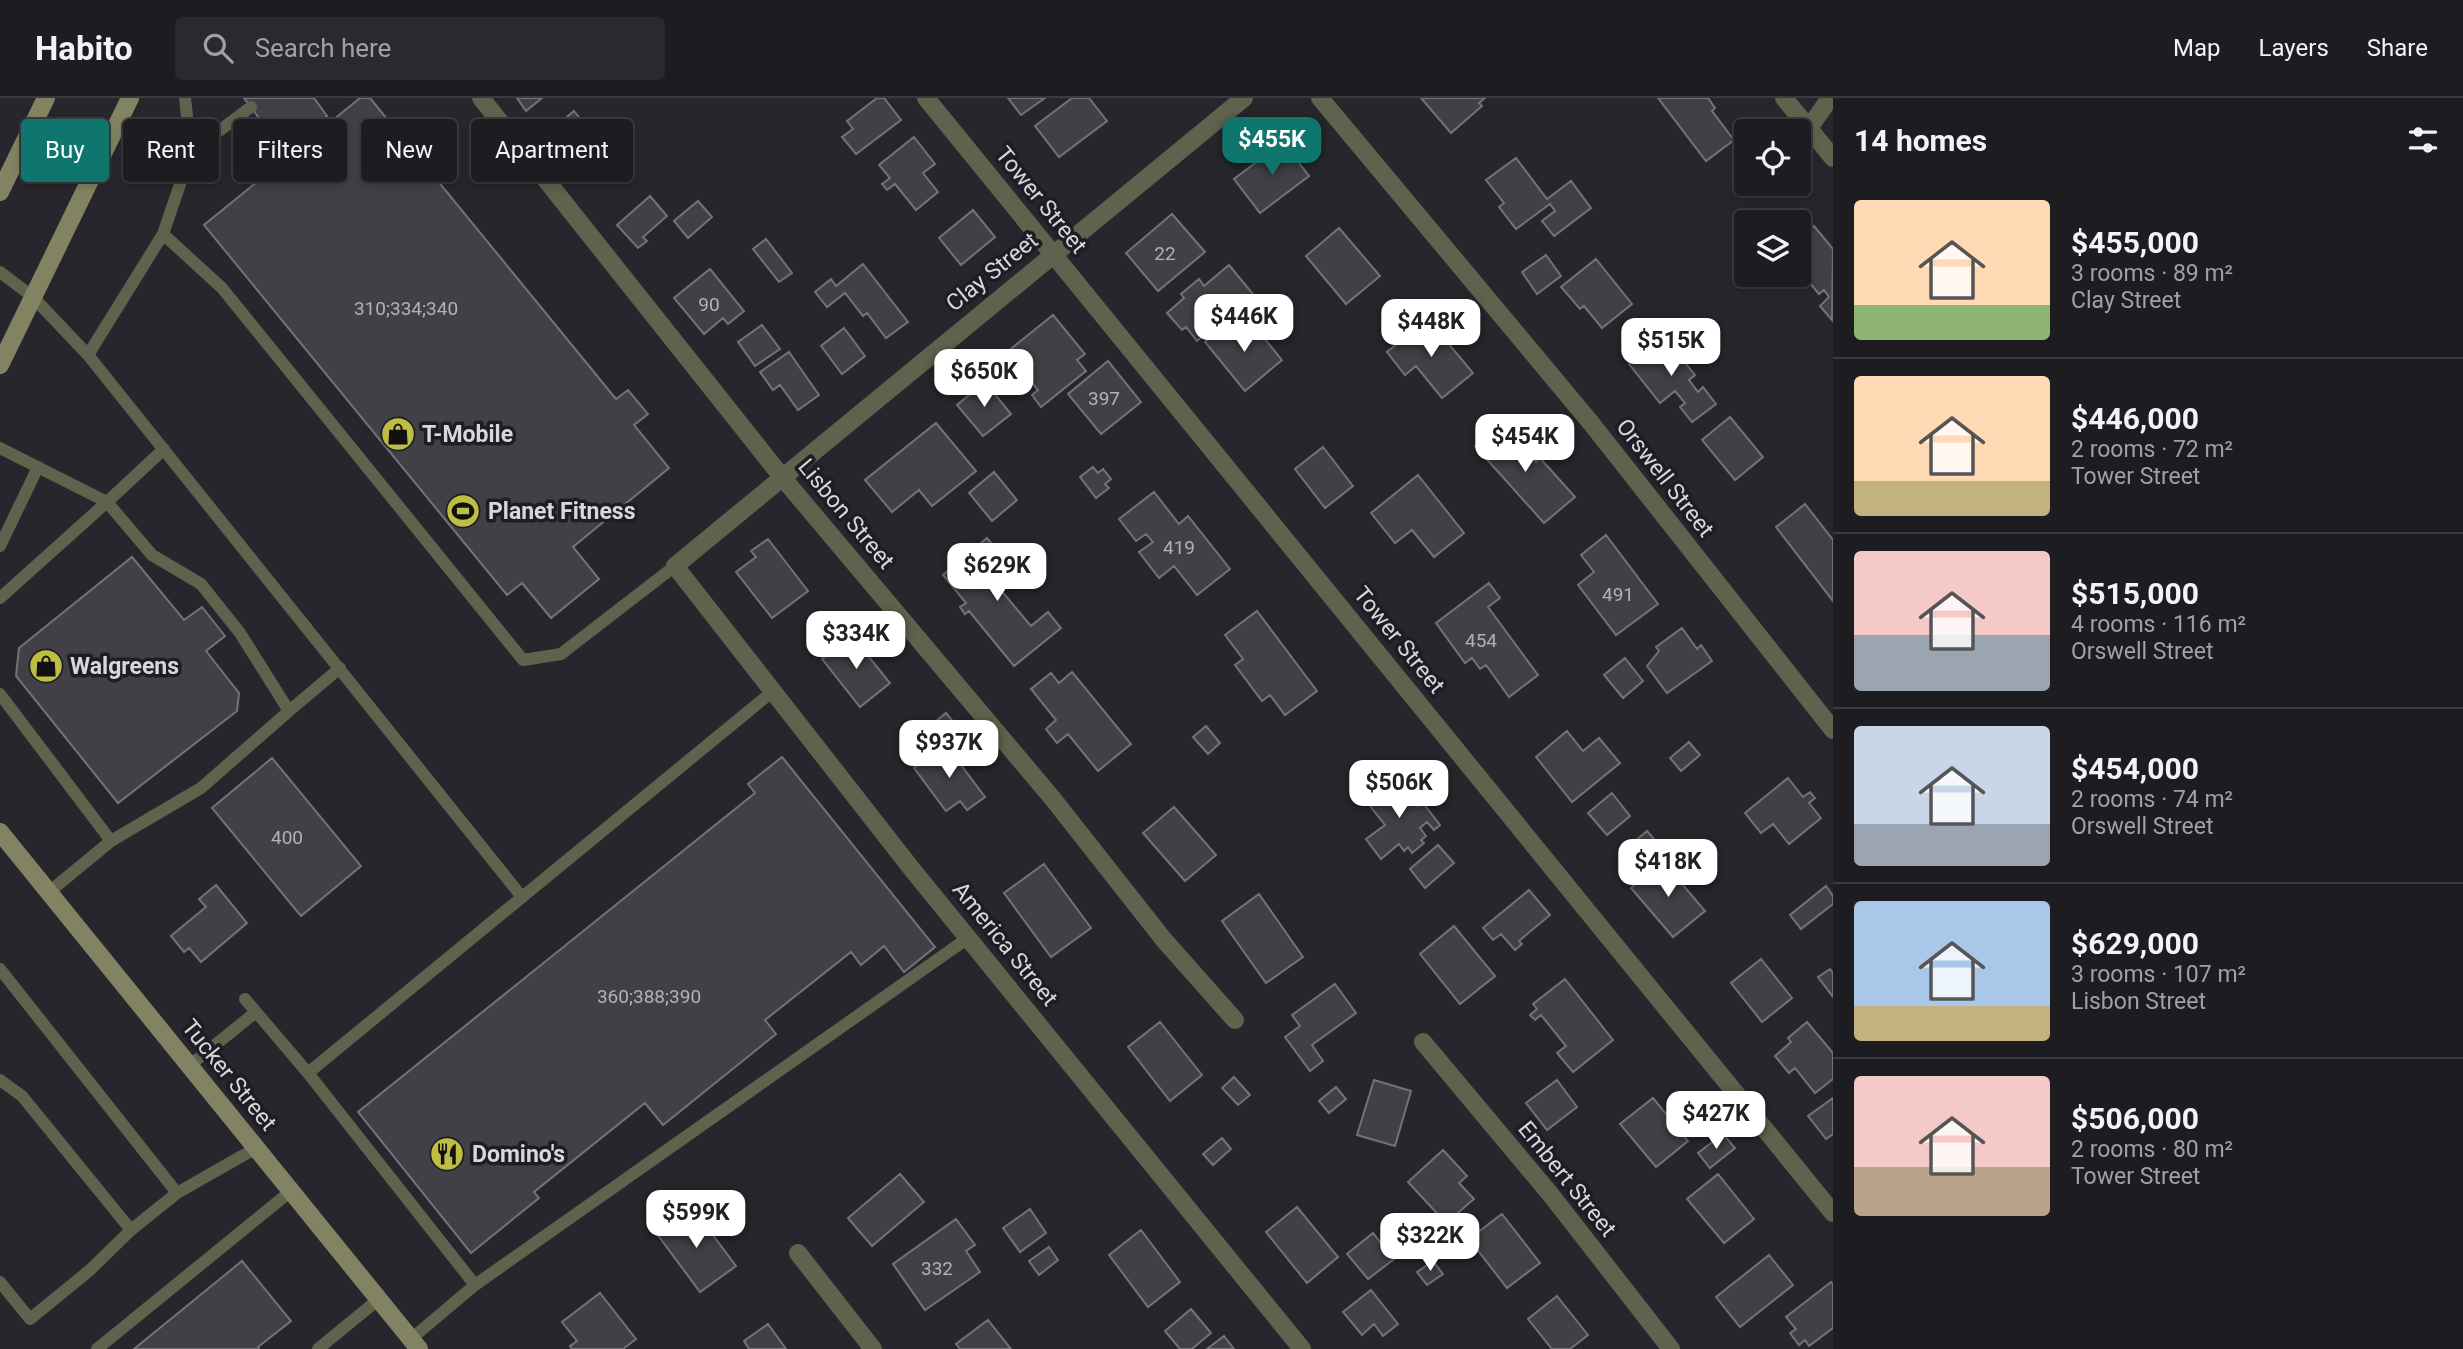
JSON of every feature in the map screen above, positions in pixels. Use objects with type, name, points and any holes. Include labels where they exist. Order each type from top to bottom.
[{"type":"street","points":[[0,192],[46,98]]},
{"type":"street","points":[[0,365],[130,98]]},
{"type":"street","name":"Lisbon Street","points":[[481,98],[782,477],[1053,799],[1164,940],[1235,1020]]},
{"type":"street","name":"Tower Street","points":[[926,98],[1833,1213]]},
{"type":"street","name":"Clay Street","points":[[676,566],[1244,98]]},
{"type":"street","name":"Orswell Street","points":[[1320,98],[1591,423],[1833,730]]},
{"type":"street","points":[[1784,98],[1802,119]]},
{"type":"street","points":[[1811,125],[1830,98]]},
{"type":"street","points":[[1811,130],[1833,158]]},
{"type":"street","name":"America Street","points":[[676,566],[968,938],[1302,1349]]},
{"type":"street","name":"Tucker Street","points":[[0,832],[415,1344]]},
{"type":"street","name":"Embert Street","points":[[1423,1042],[1551,1195],[1671,1349]]},
{"type":"street","points":[[798,1253],[873,1349]]},
{"type":"lane","points":[[185,98],[187,119]]},
{"type":"lane","points":[[219,131],[251,107]]},
{"type":"lane","points":[[88,355],[163,234],[181,182]]},
{"type":"lane","points":[[163,234],[222,288],[523,660],[561,654],[676,566]]},
{"type":"lane","points":[[0,272],[33,297],[88,355],[522,897]]},
{"type":"lane","points":[[0,448],[107,502],[152,555],[201,584],[240,633],[289,711]]},
{"type":"lane","points":[[0,598],[164,449]]},
{"type":"lane","points":[[0,546],[37,467]]},
{"type":"lane","points":[[49,892],[111,841],[201,788],[340,668]]},
{"type":"lane","points":[[308,1073],[773,691]]},
{"type":"lane","points":[[0,694],[111,841]]},
{"type":"lane","points":[[415,1344],[475,1284],[968,938]]},
{"type":"lane","points":[[0,970],[177,1193]]},
{"type":"lane","points":[[245,999],[308,1073],[475,1284]]},
{"type":"lane","points":[[189,1066],[256,1012]]},
{"type":"lane","points":[[0,1080],[22,1096],[131,1230]]},
{"type":"lane","points":[[0,1282],[30,1319],[177,1193],[256,1148]]},
{"type":"lane","points":[[97,1349],[291,1191]]},
{"type":"lane","points":[[317,1349],[379,1299]]},
{"type":"building","points":[[244,98],[314,98],[327,116],[323,119],[260,119]]},
{"type":"building","points":[[360,98],[370,98],[387,119],[361,119],[361,182],[439,182],[616,399],[628,390],[648,414],[634,425],[669,468],[573,547],[599,579],[551,618],[522,583],[507,595],[204,225],[257,182],[347,182],[347,119],[334,119]]},
{"type":"building","points":[[517,98],[542,98],[526,111]]},
{"type":"building","points":[[877,98],[884,98],[901,120],[856,154],[842,137],[853,129],[847,121]]},
{"type":"building","points":[[1008,98],[1045,98],[1021,115]]},
{"type":"building","points":[[1072,98],[1089,98],[1107,121],[1059,157],[1035,126]]},
{"type":"building","points":[[1421,98],[1485,98],[1479,103],[1482,106],[1451,133]]},
{"type":"building","points":[[1658,98],[1708,98],[1715,108],[1712,111],[1734,140],[1706,161]]},
{"type":"building","points":[[574,111],[580,119],[564,119]]},
{"type":"building","points":[[914,137],[935,164],[923,173],[938,192],[916,210],[895,184],[887,190],[882,184],[890,178],[879,165]]},
{"type":"building","points":[[1283,142],[1309,176],[1260,213],[1234,179]]},
{"type":"building","points":[[1516,158],[1547,199],[1571,181],[1591,208],[1554,236],[1542,221],[1555,211],[1550,204],[1516,229],[1499,207],[1504,203],[1486,180]]},
{"type":"building","points":[[650,196],[667,216],[643,237],[647,241],[638,248],[617,225]]},
{"type":"building","points":[[698,201],[712,217],[688,238],[674,221]]},
{"type":"building","points":[[973,210],[995,237],[961,265],[939,238]]},
{"type":"building","points":[[1172,214],[1205,252],[1158,291],[1126,253]]},
{"type":"building","points":[[1814,226],[1833,249],[1832,320],[1820,306],[1829,297],[1824,290],[1819,294],[1811,284],[1811,228]]},
{"type":"building","points":[[1339,228],[1380,276],[1346,304],[1306,256]]},
{"type":"building","points":[[766,239],[792,273],[779,282],[753,249]]},
{"type":"building","points":[[1546,255],[1561,276],[1537,294],[1522,272]]},
{"type":"building","points":[[1596,259],[1632,304],[1602,328],[1584,306],[1580,309],[1561,287]]},
{"type":"building","points":[[863,264],[908,322],[886,338],[867,313],[863,316],[845,293],[827,307],[815,292],[831,279],[836,286]]},
{"type":"building","points":[[1229,265],[1253,294],[1197,341],[1186,327],[1182,330],[1167,313],[1184,298],[1181,294],[1199,279],[1204,286]]},
{"type":"building","points":[[710,269],[744,311],[728,324],[723,318],[704,334],[674,298]]},
{"type":"building","points":[[1053,315],[1085,354],[1077,360],[1086,371],[1041,407],[1032,395],[1038,390],[1007,352]]},
{"type":"building","points":[[1428,319],[1473,373],[1442,398],[1416,366],[1405,375],[1387,352]]},
{"type":"building","points":[[1229,322],[1242,338],[1255,327],[1282,360],[1245,391],[1205,342]]},
{"type":"building","points":[[762,325],[780,349],[755,366],[738,342]]},
{"type":"building","points":[[844,328],[865,356],[842,374],[821,346]]},
{"type":"building","points":[[1664,336],[1695,375],[1689,380],[1698,392],[1703,387],[1716,404],[1692,422],[1680,407],[1685,403],[1675,391],[1660,403],[1629,364]]},
{"type":"building","points":[[789,352],[819,395],[798,410],[780,385],[773,390],[760,372]]},
{"type":"building","points":[[1108,361],[1141,402],[1101,434],[1068,394]]},
{"type":"building","points":[[985,382],[1011,414],[983,436],[957,405]]},
{"type":"building","points":[[1730,417],[1763,457],[1735,480],[1702,440]]},
{"type":"building","points":[[936,423],[976,471],[932,506],[919,490],[892,512],[865,480]]},
{"type":"building","points":[[1501,423],[1536,462],[1540,458],[1575,497],[1544,523],[1475,446]]},
{"type":"building","points":[[1323,447],[1353,486],[1325,508],[1295,469]]},
{"type":"building","points":[[1093,467],[1098,473],[1103,469],[1111,479],[1105,484],[1109,488],[1096,498],[1080,477]]},
{"type":"building","points":[[994,472],[1017,500],[992,521],[969,493]]},
{"type":"building","points":[[1418,475],[1464,533],[1434,557],[1412,530],[1395,543],[1371,513]]},
{"type":"building","points":[[1154,492],[1179,524],[1188,516],[1230,569],[1197,595],[1174,566],[1159,578],[1139,552],[1153,542],[1146,534],[1136,541],[1119,519]]},
{"type":"building","points":[[1805,504],[1833,540],[1833,601],[1776,527]]},
{"type":"building","points":[[1606,535],[1658,604],[1616,635],[1578,585],[1594,572],[1581,555]]},
{"type":"building","points":[[987,538],[1016,574],[999,588],[1031,626],[1048,612],[1061,628],[1014,666],[969,611],[965,614],[960,607],[966,603],[943,575]]},
{"type":"building","points":[[768,539],[808,591],[772,618],[736,572],[756,557],[751,551]]},
{"type":"building","points":[[132,557],[184,620],[202,607],[225,636],[206,651],[239,693],[237,711],[118,803],[16,676],[19,648]]},
{"type":"building","points":[[1489,583],[1500,598],[1488,607],[1538,675],[1509,697],[1486,665],[1480,669],[1472,658],[1465,663],[1436,623]]},
{"type":"building","points":[[1257,611],[1317,691],[1285,715],[1270,695],[1262,701],[1235,665],[1243,659],[1225,635]]},
{"type":"building","points":[[1682,628],[1697,649],[1701,645],[1712,661],[1667,693],[1647,666],[1659,651],[1656,647]]},
{"type":"building","points":[[852,636],[890,683],[860,707],[822,659]]},
{"type":"building","points":[[1625,658],[1643,681],[1623,698],[1604,675]]},
{"type":"building","points":[[1072,672],[1131,744],[1098,771],[1068,734],[1057,743],[1046,729],[1056,720],[1031,689],[1051,673],[1059,683]]},
{"type":"building","points":[[946,713],[959,729],[947,739],[934,723]]},
{"type":"building","points":[[1206,726],[1220,743],[1208,754],[1193,737]]},
{"type":"building","points":[[1567,731],[1583,751],[1599,738],[1620,763],[1572,802],[1536,757]]},
{"type":"building","points":[[1689,742],[1700,755],[1681,771],[1670,758]]},
{"type":"building","points":[[946,745],[985,797],[967,810],[960,801],[946,811],[914,768]]},
{"type":"building","points":[[782,757],[935,947],[904,972],[884,946],[861,965],[851,952],[765,1020],[776,1034],[663,1125],[645,1103],[534,1192],[539,1198],[471,1253],[358,1112],[755,793],[748,784]]},
{"type":"building","points":[[272,758],[361,866],[301,916],[212,808]]},
{"type":"building","points":[[1397,778],[1418,806],[1423,803],[1440,825],[1434,830],[1427,822],[1420,828],[1426,836],[1421,840],[1424,843],[1412,853],[1408,847],[1404,851],[1399,844],[1381,859],[1366,839],[1385,825],[1366,801]]},
{"type":"building","points":[[1788,778],[1803,797],[1810,792],[1815,798],[1809,803],[1821,818],[1789,844],[1773,824],[1761,833],[1745,813]]},
{"type":"building","points":[[1612,793],[1630,816],[1607,835],[1588,813]]},
{"type":"building","points":[[1174,807],[1216,855],[1185,881],[1143,833]]},
{"type":"building","points":[[1647,831],[1661,847],[1634,869],[1621,853]]},
{"type":"building","points":[[1438,845],[1454,863],[1425,888],[1410,869]]},
{"type":"building","points":[[1662,860],[1705,911],[1673,937],[1631,888]]},
{"type":"building","points":[[1044,864],[1091,928],[1051,957],[1004,893]]},
{"type":"building","points":[[216,885],[247,923],[201,962],[189,948],[184,952],[171,936],[206,907],[199,899]]},
{"type":"building","points":[[1826,886],[1833,896],[1833,904],[1801,929],[1790,915]]},
{"type":"building","points":[[1529,890],[1550,915],[1519,941],[1522,944],[1515,950],[1501,934],[1493,940],[1483,928]]},
{"type":"building","points":[[1259,894],[1303,957],[1266,983],[1222,921]]},
{"type":"building","points":[[1454,926],[1495,976],[1460,1004],[1420,954]]},
{"type":"building","points":[[1761,959],[1792,998],[1762,1022],[1731,983]]},
{"type":"building","points":[[1830,969],[1833,973],[1833,997],[1818,977]]},
{"type":"building","points":[[1565,979],[1613,1040],[1573,1072],[1557,1053],[1566,1046],[1541,1015],[1535,1020],[1530,1015],[1537,1009],[1533,1004]]},
{"type":"building","points":[[1335,984],[1356,1013],[1312,1045],[1323,1061],[1310,1071],[1285,1037],[1300,1026],[1292,1015]]},
{"type":"building","points":[[1160,1022],[1202,1075],[1170,1101],[1128,1047]]},
{"type":"building","points":[[1807,1022],[1833,1053],[1833,1079],[1815,1093],[1795,1068],[1789,1073],[1775,1056],[1791,1042],[1788,1038]]},
{"type":"building","points":[[1234,1077],[1250,1095],[1238,1105],[1222,1088]]},
{"type":"building","points":[[1374,1080],[1411,1091],[1395,1146],[1357,1135]]},
{"type":"building","points":[[1557,1080],[1577,1107],[1547,1130],[1526,1103]]},
{"type":"building","points":[[1336,1087],[1346,1099],[1329,1113],[1319,1101]]},
{"type":"building","points":[[1653,1098],[1688,1141],[1656,1167],[1620,1124]]},
{"type":"building","points":[[1833,1098],[1833,1134],[1826,1139],[1808,1116]]},
{"type":"building","points":[[1723,1134],[1735,1148],[1710,1168],[1698,1153]]},
{"type":"building","points":[[1222,1138],[1231,1149],[1213,1165],[1203,1154]]},
{"type":"building","points":[[1443,1150],[1467,1176],[1459,1183],[1474,1199],[1446,1223],[1408,1182]]},
{"type":"building","points":[[900,1174],[924,1202],[872,1246],[848,1218]]},
{"type":"building","points":[[1718,1174],[1754,1219],[1724,1243],[1687,1199]]},
{"type":"building","points":[[692,1207],[736,1266],[700,1292],[657,1234]]},
{"type":"building","points":[[1297,1207],[1338,1257],[1307,1283],[1266,1232]]},
{"type":"building","points":[[1030,1209],[1046,1233],[1020,1252],[1003,1228]]},
{"type":"building","points":[[1502,1214],[1540,1263],[1507,1288],[1469,1239]]},
{"type":"building","points":[[956,1219],[975,1245],[966,1251],[980,1272],[925,1310],[893,1264]]},
{"type":"building","points":[[1141,1230],[1180,1282],[1148,1307],[1109,1255]]},
{"type":"building","points":[[1373,1233],[1394,1259],[1368,1279],[1347,1254]]},
{"type":"building","points":[[1049,1247],[1058,1260],[1039,1275],[1029,1261]]},
{"type":"building","points":[[1769,1255],[1793,1285],[1740,1327],[1716,1297]]},
{"type":"building","points":[[242,1261],[291,1321],[258,1347],[259,1349],[134,1349]]},
{"type":"building","points":[[1433,1261],[1443,1274],[1427,1285],[1417,1272]]},
{"type":"building","points":[[1831,1282],[1833,1328],[1809,1346],[1805,1340],[1799,1345],[1790,1333],[1796,1329],[1786,1317]]},
{"type":"building","points":[[1371,1290],[1398,1324],[1383,1336],[1374,1324],[1362,1335],[1343,1312]]},
{"type":"building","points":[[600,1293],[636,1339],[623,1349],[572,1349],[570,1346],[577,1341],[562,1322]]},
{"type":"building","points":[[1557,1296],[1588,1335],[1570,1349],[1552,1349],[1528,1319]]},
{"type":"building","points":[[1191,1309],[1211,1333],[1192,1349],[1180,1349],[1165,1331]]},
{"type":"building","points":[[988,1320],[1011,1349],[960,1349],[956,1344]]},
{"type":"building","points":[[768,1324],[786,1349],[749,1349],[744,1341]]},
{"type":"building","points":[[1224,1336],[1234,1349],[1207,1349]]},
{"type":"place","name":"T-Mobile","points":[[398,434]]},
{"type":"place","name":"Planet Fitness","points":[[463,511]]},
{"type":"place","name":"Walgreens","points":[[46,666]]},
{"type":"place","name":"Domino's","points":[[447,1154]]}]
